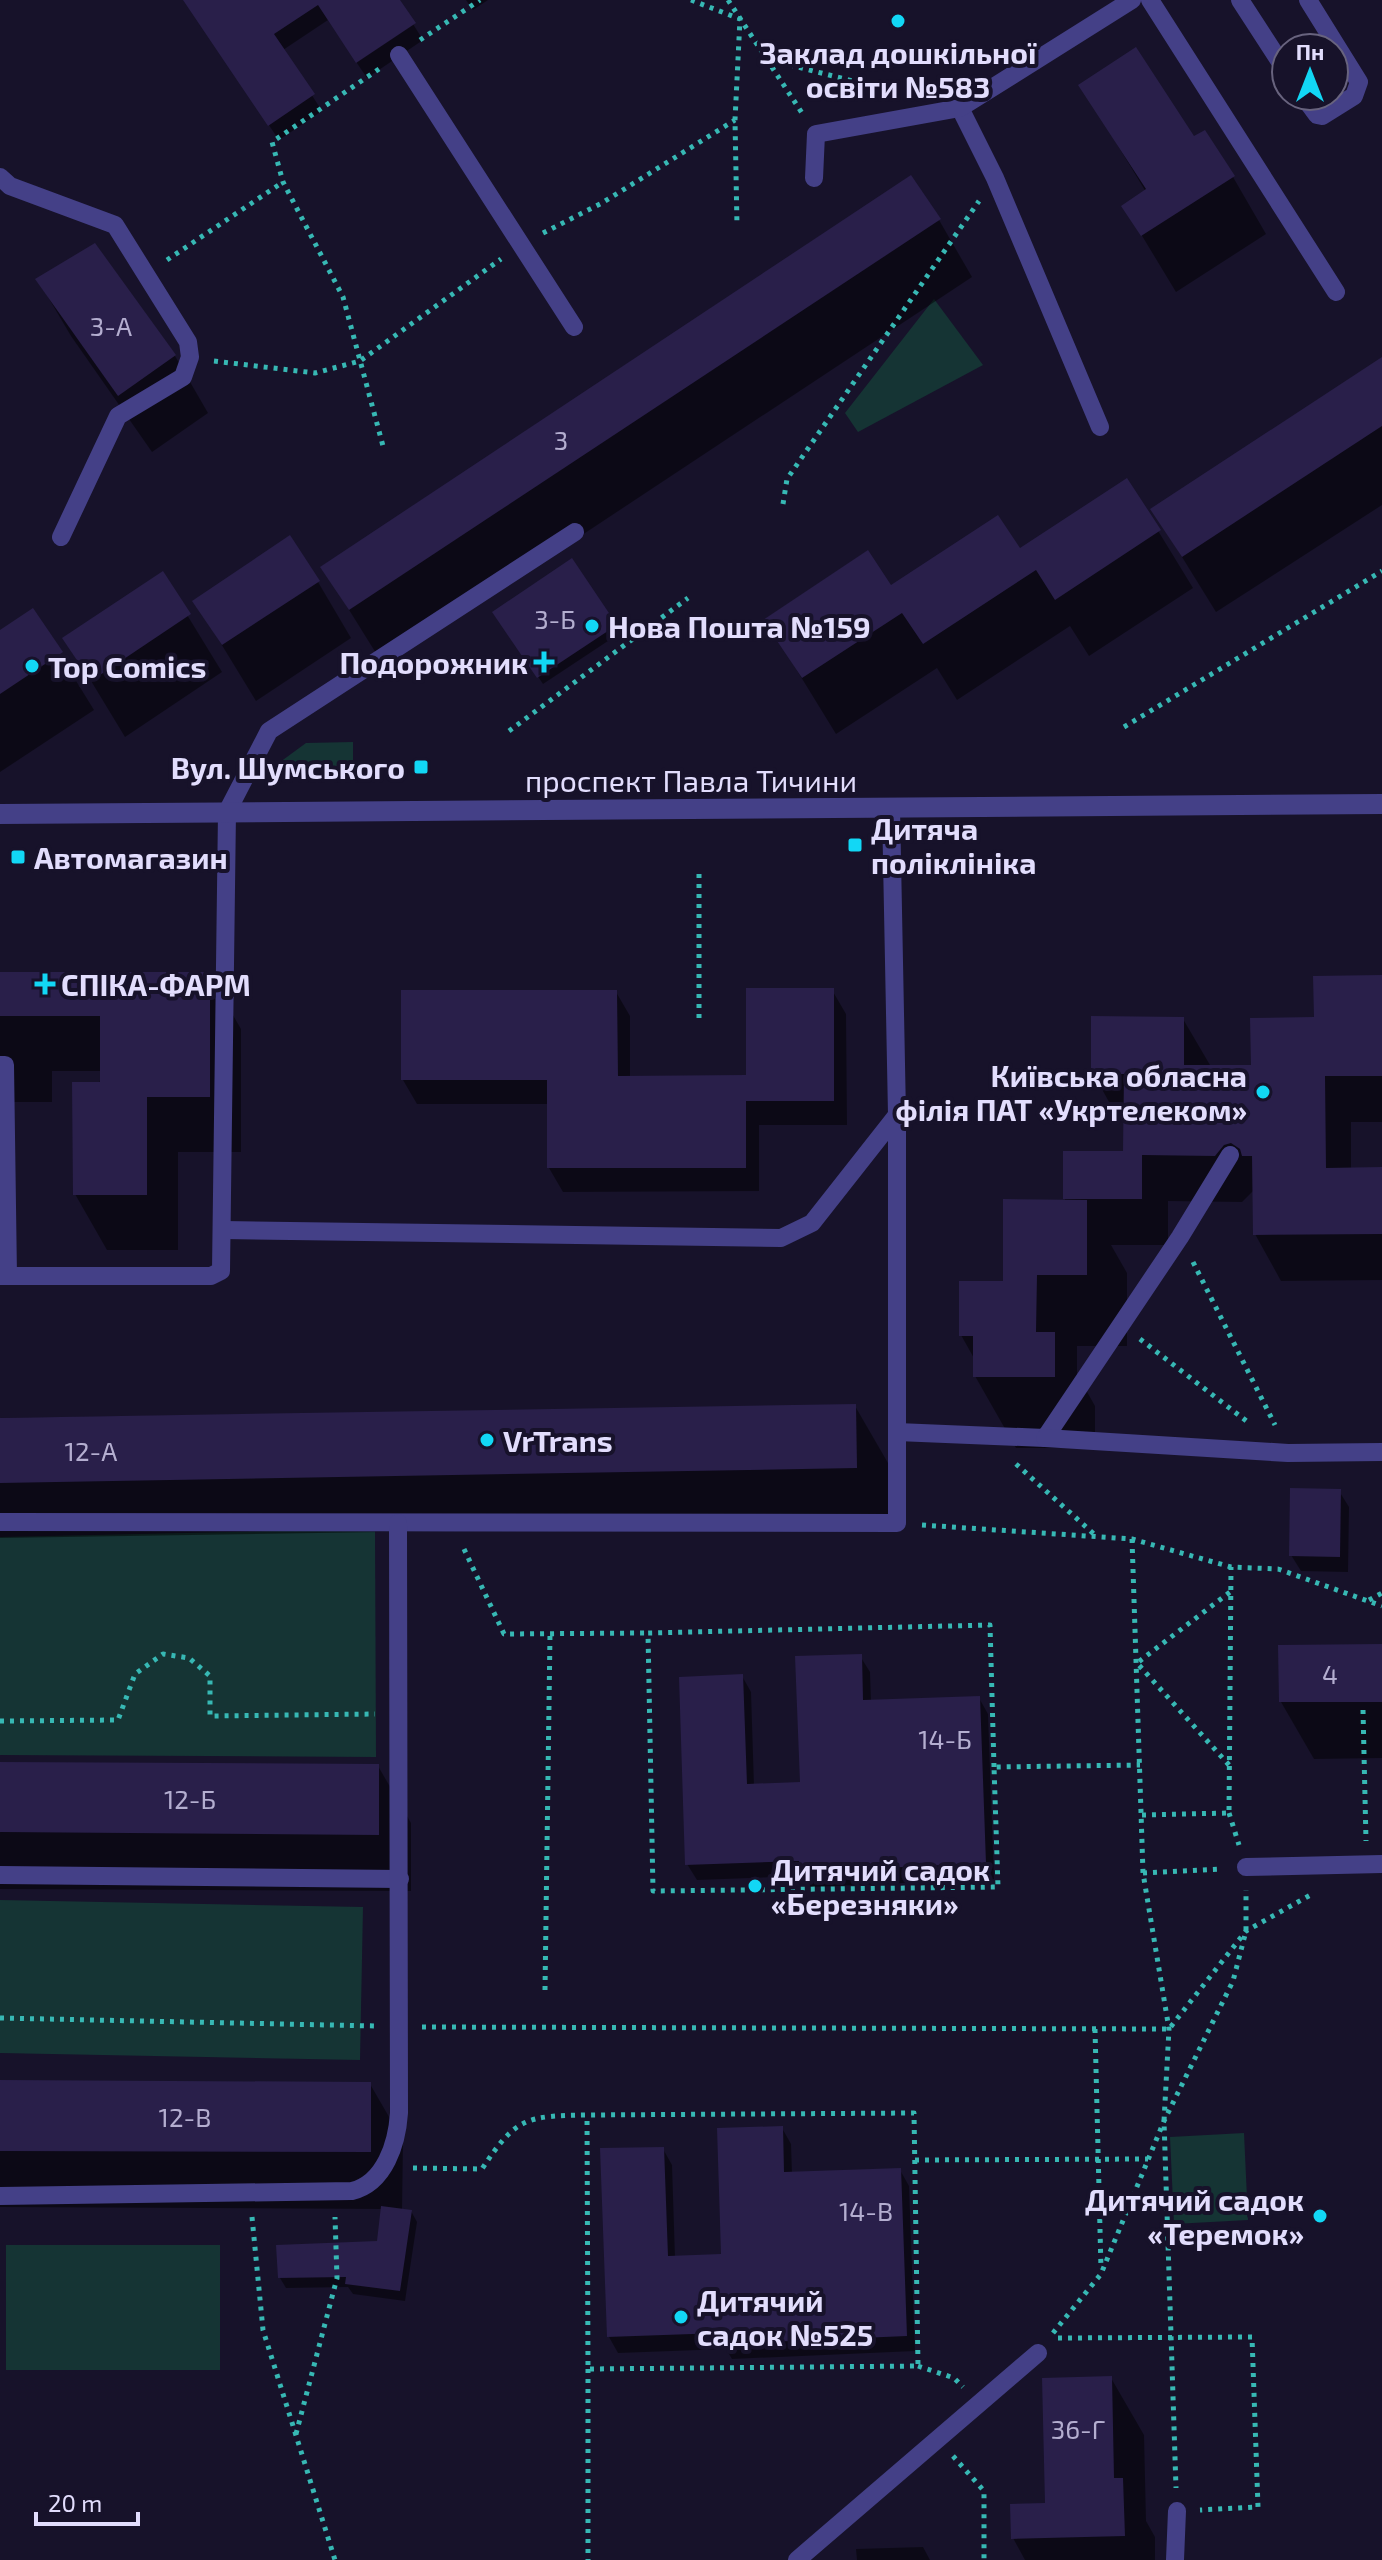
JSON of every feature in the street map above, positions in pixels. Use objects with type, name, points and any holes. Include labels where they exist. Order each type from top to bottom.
[{"type":"street","name":"проспект Павла Тичини","points":[[0,814],[1382,804]]},
{"type":"lane","points":[[814,178],[816,134],[960,108],[1132,0]]},
{"type":"lane","points":[[1150,0],[1336,292]]},
{"type":"lane","points":[[1240,0],[1270,46]]},
{"type":"lane","points":[[1308,0],[1328,32]]},
{"type":"lane","points":[[399,55],[574,327]]},
{"type":"lane","points":[[1350,68],[1359,82],[1350,98]]},
{"type":"lane","points":[[960,108],[995,178],[1100,427]]},
{"type":"lane","points":[[0,177],[10,186],[115,225],[188,342],[190,357],[183,377],[118,416],[61,537]]},
{"type":"lane","points":[[0,1065],[5,1065],[4,1276],[211,1276],[223,1265],[227,812],[269,731],[575,532]]},
{"type":"lane","points":[[0,1522],[897,1523],[897,1115],[891,808]]},
{"type":"lane","points":[[223,1230],[781,1238],[798,1233],[812,1223],[897,1115]]},
{"type":"lane","points":[[1045,1438],[1180,1237],[1230,1155]]},
{"type":"lane","points":[[897,1432],[1288,1453],[1382,1452]]},
{"type":"lane","points":[[0,2196],[334,2191],[362,2188],[372,2182],[383,2167],[398,2124],[398,1523]]},
{"type":"lane","points":[[1246,1867],[1374,1864]]},
{"type":"lane","points":[[0,1875],[400,1879]]},
{"type":"lane","points":[[797,2560],[1038,2353]]},
{"type":"lane","points":[[1175,2560],[1177,2511]]},
{"type":"path","points":[[383,446],[343,297],[283,182],[272,142],[480,0]]},
{"type":"path","points":[[691,0],[740,19]]},
{"type":"path","points":[[728,0],[816,134]]},
{"type":"path","points":[[737,226],[735,120],[740,19]]},
{"type":"path","points":[[770,60],[901,93]]},
{"type":"path","points":[[190,357],[315,373],[360,361],[521,244],[602,203],[735,120]]},
{"type":"path","points":[[783,504],[787,479],[995,178]]},
{"type":"path","points":[[146,274],[283,182]]},
{"type":"path","points":[[1124,727],[1382,571]]},
{"type":"path","points":[[509,731],[688,598]]},
{"type":"path","points":[[699,874],[699,1018]]},
{"type":"path","points":[[1180,1237],[1288,1453]]},
{"type":"path","points":[[1121,1325],[1253,1426]]},
{"type":"path","points":[[984,1435],[1096,1536]]},
{"type":"path","points":[[462,1523],[464,1552],[504,1634],[990,1625],[998,1887],[653,1891],[648,1633]]},
{"type":"path","points":[[897,1523],[1132,1539],[1231,1567],[1278,1569],[1382,1606]]},
{"type":"path","points":[[1132,1539],[1143,1873],[1169,2029],[1164,2121],[1172,2338],[1177,2511],[1258,2507],[1252,2337],[1172,2338],[1049,2338],[1101,2274],[1164,2121],[1233,1981],[1246,1931],[1246,1867],[1143,1873]]},
{"type":"path","points":[[1142,1815],[1229,1813],[1231,1567]]},
{"type":"path","points":[[1137,1663],[1231,1591]]},
{"type":"path","points":[[1368,1601],[1382,1593]]},
{"type":"path","points":[[545,1990],[550,1634]]},
{"type":"path","points":[[0,1721],[118,1720],[135,1674],[163,1654],[189,1658],[210,1676],[210,1716],[400,1713]]},
{"type":"path","points":[[1137,1663],[1229,1766]]},
{"type":"path","points":[[1363,1710],[1374,1864]]},
{"type":"path","points":[[994,1767],[1140,1765]]},
{"type":"path","points":[[1169,2029],[1246,1931],[1326,1886]]},
{"type":"path","points":[[0,2018],[399,2026],[1169,2029]]},
{"type":"path","points":[[1095,2029],[1101,2274]]},
{"type":"path","points":[[383,2167],[482,2169],[506,2133],[538,2116],[914,2113],[918,2366]]},
{"type":"path","points":[[587,2115],[588,2560]]},
{"type":"path","points":[[915,2160],[1148,2159]]},
{"type":"path","points":[[296,2435],[337,2278],[334,2191]]},
{"type":"path","points":[[250,2192],[263,2330],[335,2560]]},
{"type":"path","points":[[588,2369],[918,2366],[954,2378],[979,2404]]},
{"type":"path","points":[[939,2440],[984,2491],[984,2560]]},
{"type":"green space","points":[[934,299],[983,365],[858,432],[845,413]]},
{"type":"green space","points":[[353,742],[353,778],[257,779],[306,743]]},
{"type":"green space","points":[[375,1529],[376,1757],[0,1755],[0,1537]]},
{"type":"green space","points":[[0,1900],[363,1907],[360,2060],[0,2053]]},
{"type":"green space","points":[[1244,2133],[1248,2220],[1174,2224],[1170,2137]]},
{"type":"green space","points":[[6,2245],[220,2245],[220,2370],[6,2370]]},
{"type":"building","points":[[183,0],[400,0],[416,23],[356,63],[318,5],[274,34],[315,94],[268,126]]},
{"type":"building","points":[[1136,47],[1194,136],[1205,130],[1235,176],[1141,236],[1121,206],[1146,189],[1078,85]]},
{"type":"building","points":[[911,175],[941,219],[349,610],[320,567]]},
{"type":"building","points":[[95,243],[176,355],[118,396],[35,279]]},
{"type":"building","points":[[1382,357],[1382,426],[1182,557],[1150,509]]},
{"type":"building","points":[[1127,478],[1161,530],[1055,600],[1036,570],[923,644],[902,613],[802,678],[763,620],[868,550],[891,585],[998,515],[1020,548]]},
{"type":"building","points":[[290,535],[320,581],[222,645],[192,601]]},
{"type":"building","points":[[572,558],[617,625],[537,678],[492,612]]},
{"type":"building","points":[[163,571],[191,614],[91,681],[62,638]]},
{"type":"building","points":[[33,608],[63,652],[0,694],[0,630]]},
{"type":"building","points":[[0,972],[210,972],[210,1097],[147,1097],[147,1195],[73,1195],[72,1082],[100,1082],[100,1016],[0,1016]]},
{"type":"building","name":"Київська обласна філія ПАТ «Укртелеком»","points":[[1382,975],[1382,1076],[1325,1076],[1326,1168],[1382,1167],[1382,1234],[1253,1235],[1252,1156],[1242,1156],[1240,1149],[1231,1143],[1224,1145],[1215,1156],[1142,1155],[1142,1199],[1063,1199],[1063,1151],[1123,1151],[1124,1074],[1091,1074],[1091,1016],[1184,1017],[1184,1065],[1251,1065],[1250,1018],[1314,1017],[1313,976]]},
{"type":"building","points":[[746,988],[834,988],[834,1101],[746,1101],[746,1168],[547,1168],[547,1080],[401,1080],[401,990],[617,990],[618,1076],[746,1075]]},
{"type":"building","points":[[1003,1199],[1087,1200],[1087,1275],[1037,1275],[1036,1332],[1055,1332],[1055,1377],[973,1377],[973,1336],[959,1336],[959,1281],[1003,1281]]},
{"type":"building","points":[[856,1404],[857,1468],[0,1483],[0,1418]]},
{"type":"building","points":[[1290,1488],[1341,1489],[1340,1557],[1289,1556]]},
{"type":"building","points":[[1382,1644],[1382,1702],[1279,1702],[1278,1645]]},
{"type":"building","points":[[862,1654],[863,1700],[980,1696],[986,1863],[800,1872],[799,1861],[685,1865],[679,1677],[743,1674],[747,1784],[800,1782],[795,1656]]},
{"type":"building","points":[[0,1762],[379,1764],[379,1835],[0,1832]]},
{"type":"building","points":[[0,2080],[371,2082],[371,2152],[0,2151]]},
{"type":"building","points":[[783,2126],[784,2172],[901,2168],[907,2336],[721,2344],[721,2333],[607,2337],[600,2148],[664,2147],[668,2256],[721,2254],[717,2128]]},
{"type":"building","points":[[381,2206],[412,2210],[400,2291],[345,2284],[346,2277],[278,2278],[276,2245],[377,2241]]},
{"type":"building","points":[[1112,2376],[1114,2478],[1123,2478],[1125,2536],[1011,2539],[1010,2504],[1045,2503],[1042,2378]]},
{"type":"place","name":"Заклад дошкільної освіти №583","points":[[898,21]]},
{"type":"place","name":"Нова Пошта №159","points":[[592,626]]},
{"type":"place","name":"Подорожник","points":[[544,662]]},
{"type":"place","name":"Top Comics","points":[[32,666]]},
{"type":"place","name":"Вул. Шумського","points":[[421,767]]},
{"type":"place","name":"Дитяча поліклініка","points":[[855,845]]},
{"type":"place","name":"Автомагазин","points":[[18,857]]},
{"type":"place","name":"СПІКА-ФАРМ","points":[[45,984]]},
{"type":"place","name":"Київська обласна філія ПАТ «Укртелеком»","points":[[1263,1092]]},
{"type":"place","name":"VrTrans","points":[[487,1440]]},
{"type":"place","name":"Дитячий садок «Березняки»","points":[[755,1886]]},
{"type":"place","name":"Дитячий садок «Теремок»","points":[[1320,2216]]},
{"type":"place","name":"Дитячий садок №525","points":[[681,2317]]}]
